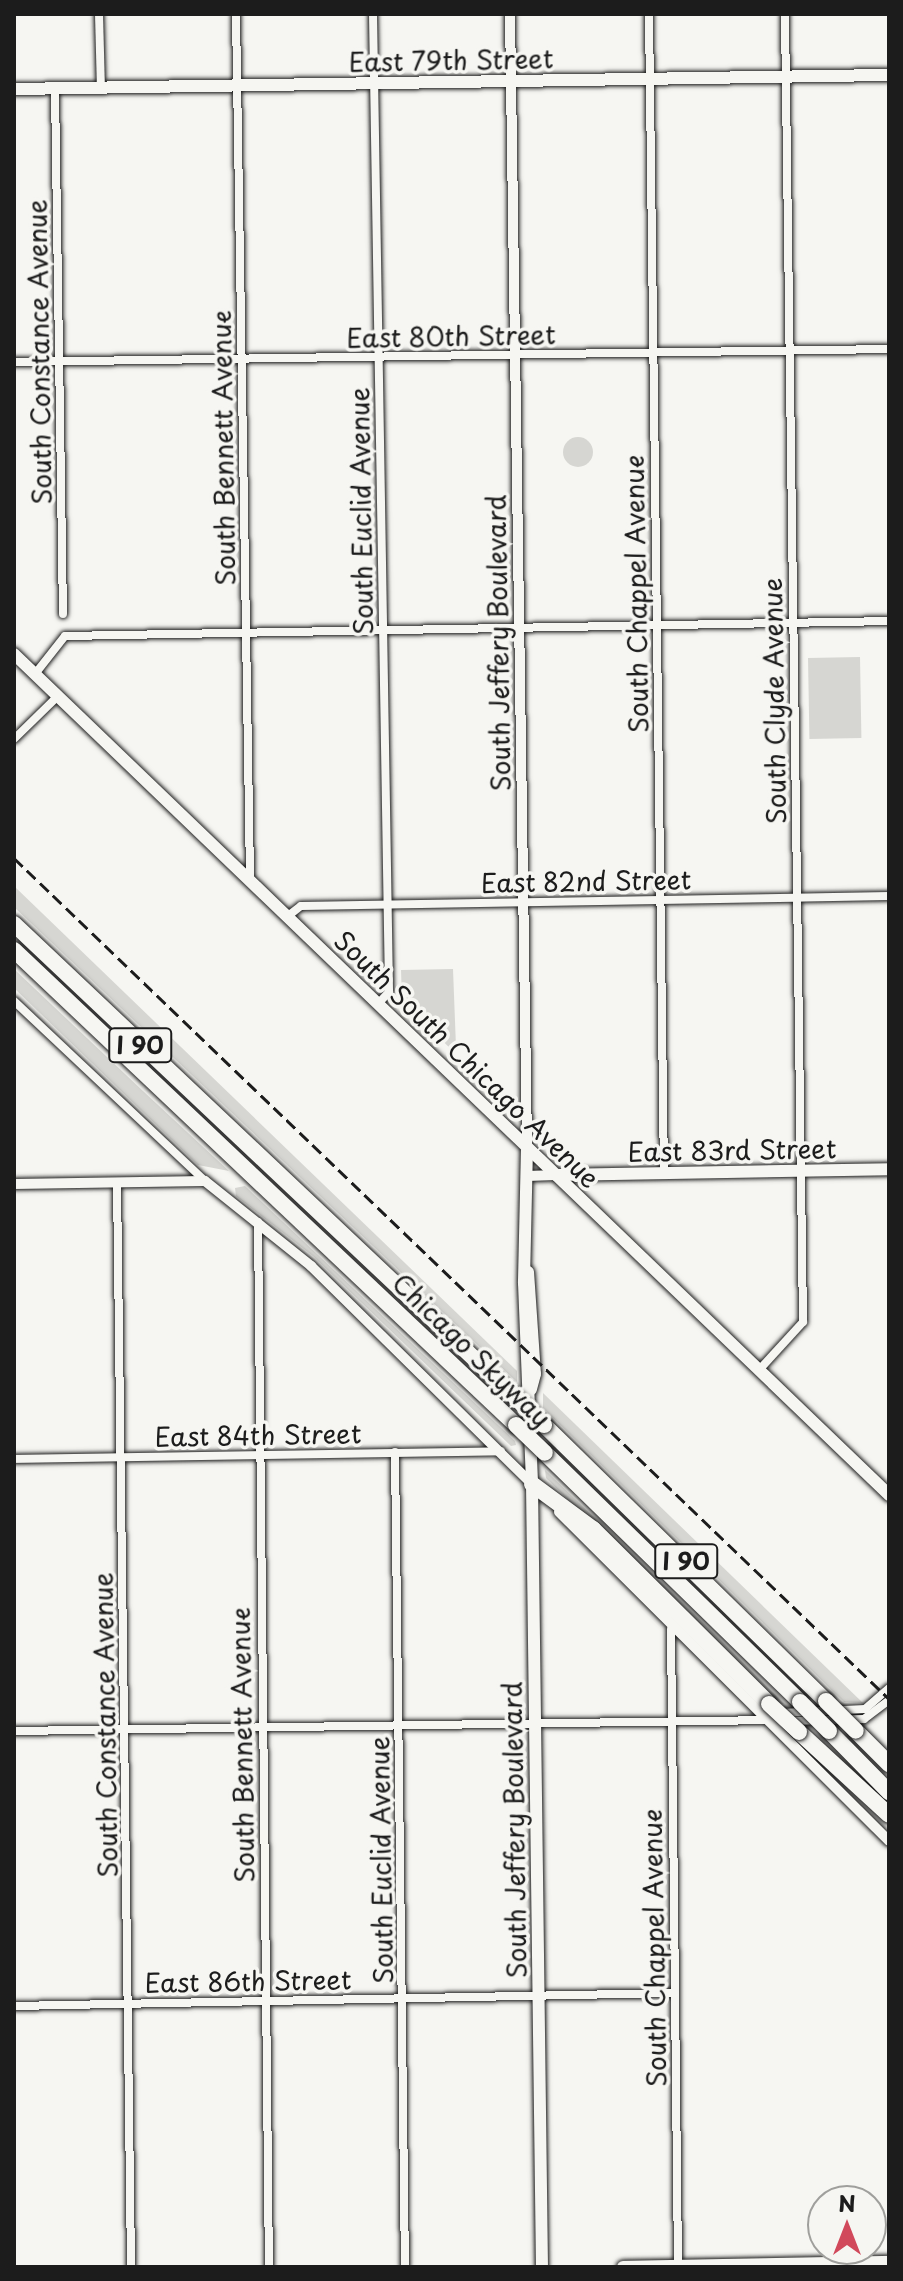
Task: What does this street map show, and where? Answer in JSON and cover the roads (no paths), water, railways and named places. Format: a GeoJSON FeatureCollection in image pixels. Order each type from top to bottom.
{"type":"FeatureCollection","features":[{"type":"Feature","properties":{"kind":"highway","name":"Chicago Skyway"},"geometry":{"type":"LineString","coordinates":[[14,924],[268,1165],[523,1395],[544,1425],[889,1764]]}},
{"type":"Feature","properties":{"kind":"highway","name":"Chicago Skyway"},"geometry":{"type":"LineString","coordinates":[[14,950],[516,1425],[889,1792]]}},
{"type":"Feature","properties":{"kind":"highway"},"geometry":{"type":"LineString","coordinates":[[532,1484],[593,1529],[766,1711],[799,1732],[889,1815]]}},
{"type":"Feature","properties":{"kind":"main road","name":"East 79th Street"},"geometry":{"type":"LineString","coordinates":[[14,89],[889,75]]}},
{"type":"Feature","properties":{"kind":"main road","name":"South South Chicago Avenue"},"geometry":{"type":"LineString","coordinates":[[14,654],[889,1495]]}},
{"type":"Feature","properties":{"kind":"main road","name":"South Jeffery Boulevard"},"geometry":{"type":"LineString","coordinates":[[527,1148],[528,1272],[535,1374],[523,1395],[532,1484],[542,2267]]}},
{"type":"Feature","properties":{"kind":"main road","name":"East 83rd Street"},"geometry":{"type":"LineString","coordinates":[[556,1175],[889,1169]]}},
{"type":"Feature","properties":{"kind":"main road"},"geometry":{"type":"LineString","coordinates":[[623,2267],[816,2265]]}},
{"type":"Feature","properties":{"kind":"street"},"geometry":{"type":"LineString","coordinates":[[99,14],[101,88]]}},
{"type":"Feature","properties":{"kind":"street","name":"South Bennett Avenue"},"geometry":{"type":"LineString","coordinates":[[236,14],[250,881]]}},
{"type":"Feature","properties":{"kind":"street","name":"South Euclid Avenue"},"geometry":{"type":"LineString","coordinates":[[373,14],[389,992],[378,1004]]}},
{"type":"Feature","properties":{"kind":"street","name":"South Jeffery Boulevard"},"geometry":{"type":"LineString","coordinates":[[510,14],[527,1148]]}},
{"type":"Feature","properties":{"kind":"street","name":"South Chappel Avenue"},"geometry":{"type":"LineString","coordinates":[[649,14],[664,1173]]}},
{"type":"Feature","properties":{"kind":"street","name":"South Clyde Avenue"},"geometry":{"type":"LineString","coordinates":[[759,1370],[803,1322],[785,14]]}},
{"type":"Feature","properties":{"kind":"street","name":"South Constance Avenue"},"geometry":{"type":"LineString","coordinates":[[55,89],[63,614]]}},
{"type":"Feature","properties":{"kind":"street","name":"East 80th Street"},"geometry":{"type":"LineString","coordinates":[[14,362],[889,349]]}},
{"type":"Feature","properties":{"kind":"street"},"geometry":{"type":"LineString","coordinates":[[35,674],[65,636],[889,621]]}},
{"type":"Feature","properties":{"kind":"street"},"geometry":{"type":"LineString","coordinates":[[14,739],[58,696]]}},
{"type":"Feature","properties":{"kind":"street","name":"East 82nd Street"},"geometry":{"type":"LineString","coordinates":[[288,916],[301,906],[889,896]]}},
{"type":"Feature","properties":{"kind":"street"},"geometry":{"type":"LineString","coordinates":[[14,1001],[205,1181],[311,1266],[502,1451],[671,1629],[766,1711],[889,1841]]}},
{"type":"Feature","properties":{"kind":"street","name":"East 83rd Street"},"geometry":{"type":"LineString","coordinates":[[527,1176],[556,1175]]}},
{"type":"Feature","properties":{"kind":"street"},"geometry":{"type":"LineString","coordinates":[[14,1184],[205,1181]]}},
{"type":"Feature","properties":{"kind":"street","name":"South Constance Avenue"},"geometry":{"type":"LineString","coordinates":[[117,1182],[131,2267]]}},
{"type":"Feature","properties":{"kind":"street","name":"South Bennett Avenue"},"geometry":{"type":"LineString","coordinates":[[258,1222],[258,1455],[269,2267]]}},
{"type":"Feature","properties":{"kind":"street","name":"East 84th Street"},"geometry":{"type":"LineString","coordinates":[[14,1459],[502,1451]]}},
{"type":"Feature","properties":{"kind":"street","name":"South Euclid Avenue"},"geometry":{"type":"LineString","coordinates":[[395,1452],[405,2267]]}},
{"type":"Feature","properties":{"kind":"street","name":"South Chappel Avenue"},"geometry":{"type":"LineString","coordinates":[[671,1629],[678,2266]]}},
{"type":"Feature","properties":{"kind":"street"},"geometry":{"type":"LineString","coordinates":[[14,1731],[672,1720],[766,1711],[865,1709],[889,1688]]}},
{"type":"Feature","properties":{"kind":"street"},"geometry":{"type":"LineString","coordinates":[[766,1711],[864,1719],[889,1700]]}},
{"type":"Feature","properties":{"kind":"street","name":"East 86th Street"},"geometry":{"type":"LineString","coordinates":[[14,2006],[675,1993]]}},
{"type":"Feature","properties":{"kind":"railway"},"geometry":{"type":"LineString","coordinates":[[14,858],[889,1699]]}}]}
